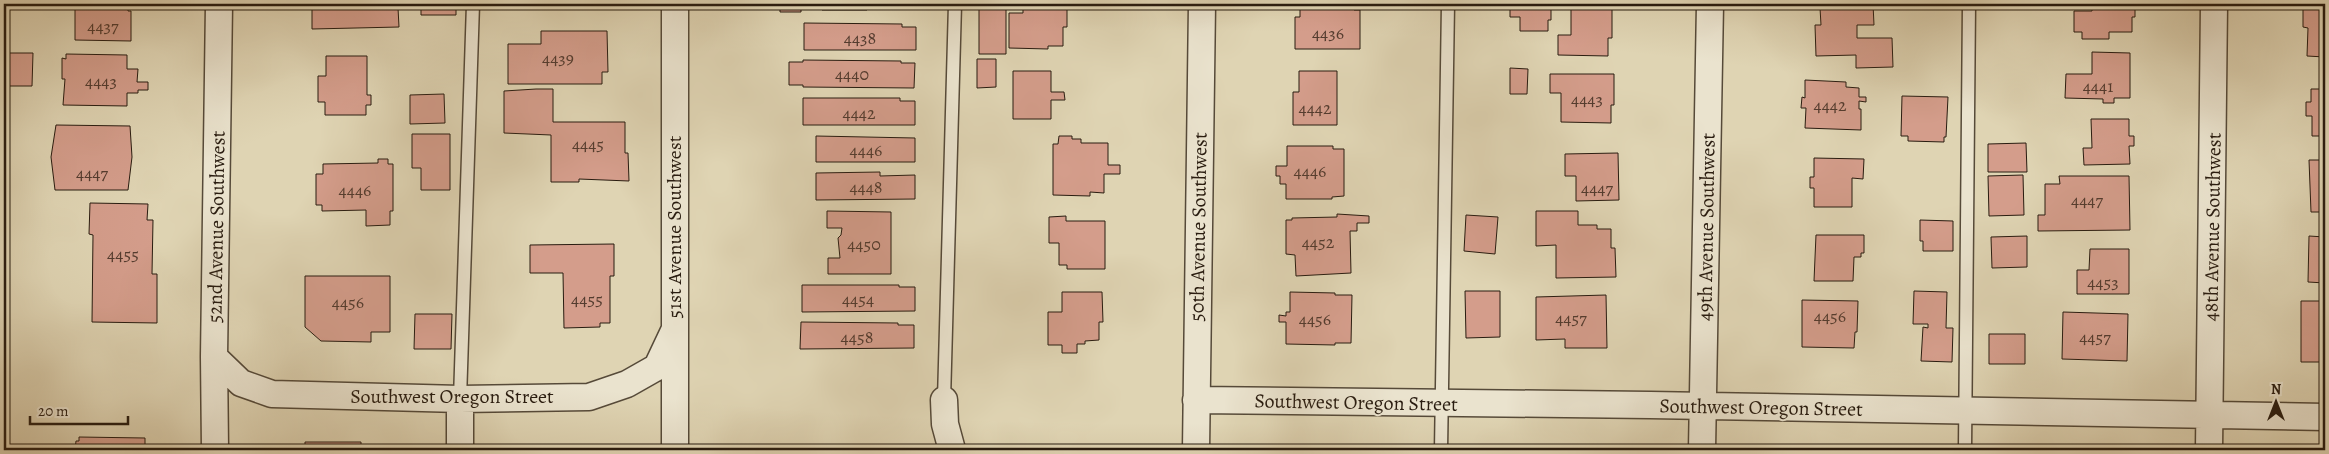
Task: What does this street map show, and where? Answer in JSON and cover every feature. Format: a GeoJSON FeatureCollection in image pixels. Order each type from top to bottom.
{"type":"FeatureCollection","features":[{"type":"Feature","properties":{"kind":"street","name":"52nd Avenue Southwest"},"geometry":{"type":"LineString","coordinates":[[215,450],[214,357],[219,4]]}},
{"type":"Feature","properties":{"kind":"street","name":"51st Avenue Southwest"},"geometry":{"type":"LineString","coordinates":[[675,4],[675,450]]}},
{"type":"Feature","properties":{"kind":"street","name":"50th Avenue Southwest"},"geometry":{"type":"LineString","coordinates":[[1196,450],[1202,4]]}},
{"type":"Feature","properties":{"kind":"street","name":"49th Avenue Southwest"},"geometry":{"type":"LineString","coordinates":[[1702,450],[1710,4]]}},
{"type":"Feature","properties":{"kind":"street","name":"48th Avenue Southwest"},"geometry":{"type":"LineString","coordinates":[[2209,450],[2214,4]]}},
{"type":"Feature","properties":{"kind":"street","name":"Southwest Oregon Street"},"geometry":{"type":"LineString","coordinates":[[214,357],[241,383],[272,394],[460,399],[589,396],[627,384],[657,367],[674,331]]}},
{"type":"Feature","properties":{"kind":"street"},"geometry":{"type":"LineString","coordinates":[[460,399],[460,450]]}},
{"type":"Feature","properties":{"kind":"street"},"geometry":{"type":"LineString","coordinates":[[944,400],[945,424],[952,450]]}},
{"type":"Feature","properties":{"kind":"street","name":"Southwest Oregon Street"},"geometry":{"type":"LineString","coordinates":[[1196,400],[1442,402],[2325,417]]}},
{"type":"Feature","properties":{"kind":"lane"},"geometry":{"type":"LineString","coordinates":[[460,399],[473,4]]}},
{"type":"Feature","properties":{"kind":"lane"},"geometry":{"type":"LineString","coordinates":[[944,400],[955,4]]}},
{"type":"Feature","properties":{"kind":"lane"},"geometry":{"type":"LineString","coordinates":[[1441,450],[1448,4]]}},
{"type":"Feature","properties":{"kind":"lane"},"geometry":{"type":"LineString","coordinates":[[1965,450],[1969,4]]}},
{"type":"Feature","properties":{"kind":"building"},"geometry":{"type":"Polygon","coordinates":[[[75,4],[128,4],[128,11],[131,11],[131,41],[75,40],[75,4]]]}},
{"type":"Feature","properties":{"kind":"building"},"geometry":{"type":"Polygon","coordinates":[[[312,4],[394,4],[394,8],[398,8],[399,27],[312,29],[312,4]]]}},
{"type":"Feature","properties":{"kind":"building"},"geometry":{"type":"Polygon","coordinates":[[[421,4],[456,4],[456,15],[421,15],[421,4]]]}},
{"type":"Feature","properties":{"kind":"building"},"geometry":{"type":"Polygon","coordinates":[[[558,4],[608,4],[608,8],[558,8],[558,4]]]}},
{"type":"Feature","properties":{"kind":"building"},"geometry":{"type":"Polygon","coordinates":[[[780,4],[801,4],[801,12],[780,12],[780,4]]]}},
{"type":"Feature","properties":{"kind":"building"},"geometry":{"type":"Polygon","coordinates":[[[822,4],[867,4],[867,10],[822,10],[822,4]]]}},
{"type":"Feature","properties":{"kind":"building"},"geometry":{"type":"Polygon","coordinates":[[[979,4],[1006,4],[1006,54],[979,54],[979,4]]]}},
{"type":"Feature","properties":{"kind":"building"},"geometry":{"type":"Polygon","coordinates":[[[1023,4],[1067,4],[1067,27],[1063,27],[1063,46],[1048,46],[1048,49],[1009,48],[1009,13],[1023,13],[1023,4]]]}},
{"type":"Feature","properties":{"kind":"building"},"geometry":{"type":"Polygon","coordinates":[[[1300,4],[1354,4],[1354,10],[1360,10],[1360,49],[1295,49],[1295,17],[1300,17],[1300,4]]]}},
{"type":"Feature","properties":{"kind":"building"},"geometry":{"type":"Polygon","coordinates":[[[1510,4],[1551,4],[1551,20],[1548,20],[1548,31],[1520,31],[1520,17],[1510,17],[1510,4]]]}},
{"type":"Feature","properties":{"kind":"building"},"geometry":{"type":"Polygon","coordinates":[[[1834,4],[1873,4],[1874,25],[1857,25],[1857,38],[1892,38],[1893,67],[1856,68],[1856,55],[1816,56],[1815,25],[1821,25],[1820,8],[1834,7],[1834,4]]]}},
{"type":"Feature","properties":{"kind":"building"},"geometry":{"type":"Polygon","coordinates":[[[2092,4],[2135,4],[2135,17],[2132,17],[2132,32],[2109,32],[2109,39],[2082,39],[2082,32],[2074,32],[2074,11],[2092,11],[2092,4]]]}},
{"type":"Feature","properties":{"kind":"building"},"geometry":{"type":"Polygon","coordinates":[[[2303,4],[2325,4],[2325,57],[2307,56],[2308,28],[2303,27],[2303,4]]]}},
{"type":"Feature","properties":{"kind":"building"},"geometry":{"type":"Polygon","coordinates":[[[1571,7],[1612,7],[1612,38],[1608,38],[1608,56],[1558,55],[1558,35],[1571,35],[1571,7]]]}},
{"type":"Feature","properties":{"kind":"building"},"geometry":{"type":"Polygon","coordinates":[[[804,23],[902,24],[902,27],[916,27],[916,50],[804,50],[804,23]]]}},
{"type":"Feature","properties":{"kind":"building"},"geometry":{"type":"Polygon","coordinates":[[[541,31],[607,31],[608,72],[602,72],[602,84],[508,84],[508,44],[541,44],[541,31]]]}},
{"type":"Feature","properties":{"kind":"building"},"geometry":{"type":"Polygon","coordinates":[[[2092,52],[2130,53],[2130,98],[2114,98],[2114,103],[2103,103],[2103,99],[2065,98],[2066,74],[2092,74],[2092,52]]]}},
{"type":"Feature","properties":{"kind":"building"},"geometry":{"type":"Polygon","coordinates":[[[4,53],[33,53],[32,86],[4,86],[4,53]]]}},
{"type":"Feature","properties":{"kind":"building"},"geometry":{"type":"Polygon","coordinates":[[[66,54],[127,55],[127,69],[138,69],[137,82],[148,82],[148,90],[138,90],[138,93],[127,93],[127,106],[63,105],[65,79],[62,79],[62,58],[66,59],[66,54]]]}},
{"type":"Feature","properties":{"kind":"building"},"geometry":{"type":"Polygon","coordinates":[[[326,56],[367,56],[367,95],[371,95],[371,105],[366,105],[366,115],[325,115],[325,102],[318,102],[318,76],[326,76],[326,56]]]}},
{"type":"Feature","properties":{"kind":"building"},"geometry":{"type":"Polygon","coordinates":[[[977,59],[996,59],[996,87],[977,88],[977,59]]]}},
{"type":"Feature","properties":{"kind":"building"},"geometry":{"type":"Polygon","coordinates":[[[803,60],[901,61],[901,63],[915,63],[914,88],[803,87],[803,85],[789,85],[789,62],[803,62],[803,60]]]}},
{"type":"Feature","properties":{"kind":"building"},"geometry":{"type":"Polygon","coordinates":[[[1510,68],[1528,69],[1527,94],[1510,94],[1510,68]]]}},
{"type":"Feature","properties":{"kind":"building"},"geometry":{"type":"Polygon","coordinates":[[[1013,71],[1051,71],[1051,92],[1064,92],[1065,100],[1051,100],[1051,119],[1013,119],[1013,71]]]}},
{"type":"Feature","properties":{"kind":"building"},"geometry":{"type":"Polygon","coordinates":[[[1299,71],[1337,71],[1337,125],[1293,125],[1293,92],[1299,92],[1299,71]]]}},
{"type":"Feature","properties":{"kind":"building"},"geometry":{"type":"Polygon","coordinates":[[[1550,74],[1614,74],[1614,105],[1611,105],[1611,123],[1561,122],[1561,93],[1550,93],[1550,74]]]}},
{"type":"Feature","properties":{"kind":"building"},"geometry":{"type":"Polygon","coordinates":[[[1805,80],[1846,82],[1846,87],[1859,88],[1859,97],[1866,97],[1866,102],[1859,101],[1861,130],[1805,128],[1806,108],[1801,108],[1802,97],[1805,98],[1805,80]]]}},
{"type":"Feature","properties":{"kind":"building"},"geometry":{"type":"Polygon","coordinates":[[[553,89],[553,122],[625,122],[625,153],[628,153],[629,181],[579,179],[579,182],[551,182],[551,135],[504,133],[504,91],[553,89]]]}},
{"type":"Feature","properties":{"kind":"building"},"geometry":{"type":"Polygon","coordinates":[[[2311,89],[2325,89],[2325,136],[2312,136],[2312,116],[2306,116],[2306,102],[2311,102],[2311,89]]]}},
{"type":"Feature","properties":{"kind":"building"},"geometry":{"type":"Polygon","coordinates":[[[444,94],[445,123],[410,124],[410,95],[444,94]]]}},
{"type":"Feature","properties":{"kind":"building"},"geometry":{"type":"Polygon","coordinates":[[[1902,96],[1948,97],[1946,137],[1944,137],[1944,142],[1908,141],[1908,136],[1901,136],[1902,96]]]}},
{"type":"Feature","properties":{"kind":"building"},"geometry":{"type":"Polygon","coordinates":[[[803,98],[900,98],[900,101],[915,101],[915,125],[803,125],[803,98]]]}},
{"type":"Feature","properties":{"kind":"building"},"geometry":{"type":"Polygon","coordinates":[[[2091,119],[2129,119],[2129,136],[2134,136],[2134,146],[2129,146],[2130,164],[2084,165],[2083,148],[2092,148],[2091,119]]]}},
{"type":"Feature","properties":{"kind":"building"},"geometry":{"type":"Polygon","coordinates":[[[56,125],[130,126],[132,157],[128,190],[55,190],[51,157],[56,125]]]}},
{"type":"Feature","properties":{"kind":"building"},"geometry":{"type":"Polygon","coordinates":[[[412,134],[450,134],[450,190],[421,190],[421,168],[412,168],[412,134]]]}},
{"type":"Feature","properties":{"kind":"building"},"geometry":{"type":"Polygon","coordinates":[[[816,136],[915,138],[915,162],[816,162],[816,136]]]}},
{"type":"Feature","properties":{"kind":"building"},"geometry":{"type":"Polygon","coordinates":[[[1059,136],[1072,136],[1072,139],[1081,139],[1081,143],[1108,143],[1108,165],[1120,165],[1120,174],[1104,174],[1104,193],[1090,192],[1090,196],[1053,195],[1053,144],[1058,144],[1059,136]]]}},
{"type":"Feature","properties":{"kind":"building"},"geometry":{"type":"Polygon","coordinates":[[[2026,143],[2027,172],[1988,172],[1988,144],[2026,143]]]}},
{"type":"Feature","properties":{"kind":"building"},"geometry":{"type":"Polygon","coordinates":[[[1287,146],[1333,146],[1333,149],[1344,149],[1344,196],[1332,197],[1332,199],[1286,199],[1286,184],[1280,184],[1280,176],[1276,176],[1276,166],[1287,166],[1287,146]]]}},
{"type":"Feature","properties":{"kind":"building"},"geometry":{"type":"Polygon","coordinates":[[[1618,153],[1619,200],[1576,201],[1576,176],[1565,176],[1565,154],[1618,153]]]}},
{"type":"Feature","properties":{"kind":"building"},"geometry":{"type":"Polygon","coordinates":[[[1814,158],[1864,159],[1863,179],[1852,178],[1852,207],[1814,207],[1814,188],[1810,188],[1810,177],[1814,177],[1814,158]]]}},
{"type":"Feature","properties":{"kind":"building"},"geometry":{"type":"Polygon","coordinates":[[[378,159],[388,159],[388,164],[393,164],[393,211],[390,211],[390,225],[366,226],[366,210],[322,211],[322,205],[316,205],[316,174],[323,174],[323,164],[378,163],[378,159]]]}},
{"type":"Feature","properties":{"kind":"building"},"geometry":{"type":"Polygon","coordinates":[[[2309,160],[2325,160],[2325,212],[2311,212],[2309,160]]]}},
{"type":"Feature","properties":{"kind":"building"},"geometry":{"type":"Polygon","coordinates":[[[880,172],[880,176],[915,175],[915,199],[816,200],[816,173],[880,172]]]}},
{"type":"Feature","properties":{"kind":"building"},"geometry":{"type":"Polygon","coordinates":[[[2023,175],[2024,215],[1989,216],[1988,176],[2023,175]]]}},
{"type":"Feature","properties":{"kind":"building"},"geometry":{"type":"Polygon","coordinates":[[[2059,176],[2129,176],[2130,230],[2038,231],[2038,215],[2045,215],[2045,184],[2060,184],[2059,176]]]}},
{"type":"Feature","properties":{"kind":"building"},"geometry":{"type":"Polygon","coordinates":[[[90,203],[148,204],[147,220],[153,220],[152,274],[157,274],[157,323],[92,322],[93,235],[89,234],[90,203]]]}},
{"type":"Feature","properties":{"kind":"building"},"geometry":{"type":"Polygon","coordinates":[[[827,211],[891,212],[891,274],[828,274],[828,258],[840,258],[838,238],[841,235],[842,228],[827,228],[827,211]]]}},
{"type":"Feature","properties":{"kind":"building"},"geometry":{"type":"Polygon","coordinates":[[[1536,211],[1578,211],[1578,225],[1597,225],[1597,229],[1611,229],[1611,248],[1615,248],[1616,277],[1556,278],[1556,245],[1536,246],[1536,211]]]}},
{"type":"Feature","properties":{"kind":"building"},"geometry":{"type":"Polygon","coordinates":[[[1337,214],[1369,216],[1369,223],[1357,223],[1357,231],[1350,231],[1351,273],[1296,276],[1295,255],[1286,254],[1286,220],[1292,220],[1292,218],[1337,217],[1337,214]]]}},
{"type":"Feature","properties":{"kind":"building"},"geometry":{"type":"Polygon","coordinates":[[[1466,215],[1498,217],[1495,254],[1464,251],[1466,215]]]}},
{"type":"Feature","properties":{"kind":"building"},"geometry":{"type":"Polygon","coordinates":[[[1066,216],[1066,221],[1105,221],[1105,269],[1067,269],[1067,265],[1059,265],[1059,243],[1049,243],[1049,217],[1066,216]]]}},
{"type":"Feature","properties":{"kind":"building"},"geometry":{"type":"Polygon","coordinates":[[[1920,220],[1953,221],[1953,251],[1923,251],[1923,241],[1920,241],[1920,220]]]}},
{"type":"Feature","properties":{"kind":"building"},"geometry":{"type":"Polygon","coordinates":[[[1816,235],[1864,235],[1864,253],[1861,253],[1861,257],[1854,257],[1853,281],[1814,281],[1816,235]]]}},
{"type":"Feature","properties":{"kind":"building"},"geometry":{"type":"Polygon","coordinates":[[[2027,236],[2027,267],[1992,268],[1991,237],[2027,236]]]}},
{"type":"Feature","properties":{"kind":"building"},"geometry":{"type":"Polygon","coordinates":[[[2309,236],[2325,237],[2325,283],[2308,282],[2309,236]]]}},
{"type":"Feature","properties":{"kind":"building"},"geometry":{"type":"Polygon","coordinates":[[[614,244],[614,276],[610,276],[610,323],[600,323],[600,327],[564,328],[563,273],[530,273],[530,245],[614,244]]]}},
{"type":"Feature","properties":{"kind":"building"},"geometry":{"type":"Polygon","coordinates":[[[2090,249],[2129,249],[2129,294],[2077,294],[2077,270],[2089,270],[2090,249]]]}},
{"type":"Feature","properties":{"kind":"building"},"geometry":{"type":"Polygon","coordinates":[[[305,276],[390,276],[390,332],[371,332],[371,342],[321,341],[305,327],[305,276]]]}},
{"type":"Feature","properties":{"kind":"building"},"geometry":{"type":"Polygon","coordinates":[[[802,285],[899,285],[899,287],[915,287],[915,311],[802,312],[802,285]]]}},
{"type":"Feature","properties":{"kind":"building"},"geometry":{"type":"Polygon","coordinates":[[[1465,291],[1500,291],[1500,337],[1466,338],[1465,291]]]}},
{"type":"Feature","properties":{"kind":"building"},"geometry":{"type":"Polygon","coordinates":[[[1914,291],[1947,292],[1946,328],[1953,328],[1952,362],[1921,361],[1923,327],[1928,328],[1928,324],[1913,324],[1914,291]]]}},
{"type":"Feature","properties":{"kind":"building"},"geometry":{"type":"Polygon","coordinates":[[[1062,292],[1102,292],[1103,322],[1099,322],[1099,340],[1085,341],[1085,344],[1077,344],[1077,353],[1062,353],[1062,345],[1048,345],[1048,312],[1062,312],[1062,292]]]}},
{"type":"Feature","properties":{"kind":"building"},"geometry":{"type":"Polygon","coordinates":[[[1290,292],[1352,295],[1351,343],[1335,343],[1335,345],[1286,344],[1286,322],[1279,322],[1279,315],[1286,316],[1286,312],[1290,312],[1290,292]]]}},
{"type":"Feature","properties":{"kind":"building"},"geometry":{"type":"Polygon","coordinates":[[[1606,295],[1607,348],[1565,348],[1565,339],[1536,340],[1536,297],[1606,295]]]}},
{"type":"Feature","properties":{"kind":"building"},"geometry":{"type":"Polygon","coordinates":[[[1802,300],[1858,301],[1857,332],[1855,332],[1854,348],[1802,347],[1802,300]]]}},
{"type":"Feature","properties":{"kind":"building"},"geometry":{"type":"Polygon","coordinates":[[[2301,301],[2325,301],[2325,365],[2320,364],[2320,362],[2301,362],[2301,301]]]}},
{"type":"Feature","properties":{"kind":"building"},"geometry":{"type":"Polygon","coordinates":[[[2063,312],[2128,314],[2127,361],[2062,359],[2063,312]]]}},
{"type":"Feature","properties":{"kind":"building"},"geometry":{"type":"Polygon","coordinates":[[[415,314],[452,314],[451,349],[414,349],[415,314]]]}},
{"type":"Feature","properties":{"kind":"building"},"geometry":{"type":"Polygon","coordinates":[[[801,322],[898,323],[898,325],[914,325],[914,348],[800,349],[801,322]]]}},
{"type":"Feature","properties":{"kind":"building"},"geometry":{"type":"Polygon","coordinates":[[[1989,334],[2025,334],[2025,364],[1989,364],[1989,334]]]}},
{"type":"Feature","properties":{"kind":"building"},"geometry":{"type":"Polygon","coordinates":[[[79,437],[145,438],[145,450],[75,450],[76,441],[79,441],[79,437]]]}},
{"type":"Feature","properties":{"kind":"building"},"geometry":{"type":"Polygon","coordinates":[[[305,442],[361,442],[361,447],[371,447],[371,450],[305,450],[305,442]]]}},
{"type":"Feature","properties":{"kind":"building"},"geometry":{"type":"Polygon","coordinates":[[[522,449],[522,450],[484,450],[522,449]]]}},
{"type":"Feature","properties":{"kind":"building"},"geometry":{"type":"Polygon","coordinates":[[[624,449],[624,450],[565,450],[624,449]]]}},
{"type":"Feature","properties":{"kind":"building"},"geometry":{"type":"Polygon","coordinates":[[[793,449],[835,449],[793,450],[793,449]]]}}]}
